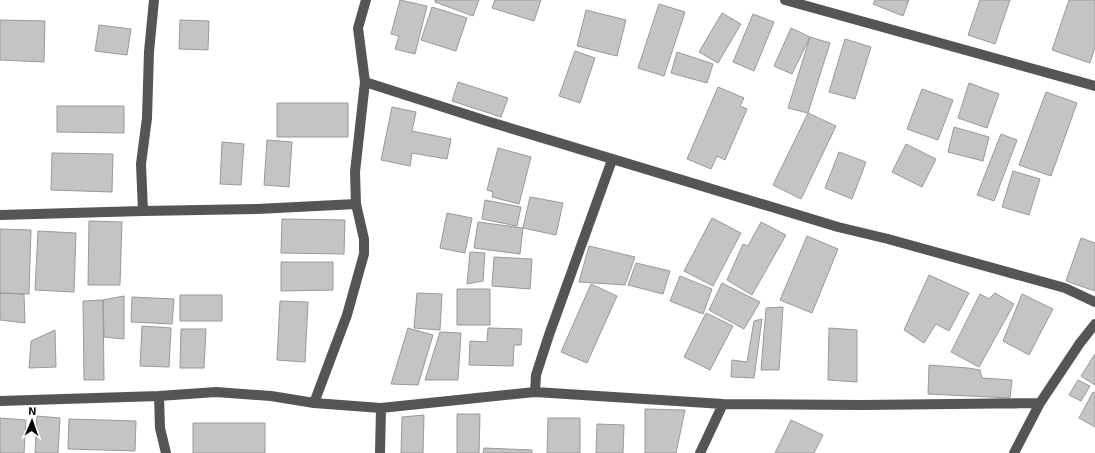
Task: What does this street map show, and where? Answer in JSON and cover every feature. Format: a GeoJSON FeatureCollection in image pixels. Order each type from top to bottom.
{"type":"FeatureCollection","features":[{"type":"Feature","properties":{"kind":"street"},"geometry":{"type":"LineString","coordinates":[[143,211],[141,164],[147,118],[149,52],[154,0]]}},
{"type":"Feature","properties":{"kind":"street"},"geometry":{"type":"LineString","coordinates":[[314,403],[347,315],[364,254],[364,239],[356,204],[355,172],[365,82],[358,28],[366,0]]}},
{"type":"Feature","properties":{"kind":"street"},"geometry":{"type":"LineString","coordinates":[[785,0],[826,5],[1095,86]]}},
{"type":"Feature","properties":{"kind":"street"},"geometry":{"type":"LineString","coordinates":[[365,82],[612,160],[838,227],[888,239],[1065,288],[1095,302]]}},
{"type":"Feature","properties":{"kind":"street"},"geometry":{"type":"LineString","coordinates":[[535,392],[536,375],[549,335],[612,160]]}},
{"type":"Feature","properties":{"kind":"street"},"geometry":{"type":"LineString","coordinates":[[0,215],[257,209],[356,204]]}},
{"type":"Feature","properties":{"kind":"street"},"geometry":{"type":"LineString","coordinates":[[1014,453],[1040,403],[1080,343],[1095,324]]}},
{"type":"Feature","properties":{"kind":"street"},"geometry":{"type":"LineString","coordinates":[[0,401],[159,396],[216,392],[271,396],[314,403],[381,408],[535,392],[723,404],[886,405],[1040,403]]}},
{"type":"Feature","properties":{"kind":"street"},"geometry":{"type":"LineString","coordinates":[[159,396],[160,428],[166,453]]}},
{"type":"Feature","properties":{"kind":"street"},"geometry":{"type":"LineString","coordinates":[[700,453],[723,404]]}},
{"type":"Feature","properties":{"kind":"street"},"geometry":{"type":"LineString","coordinates":[[380,453],[381,408]]}},
{"type":"Feature","properties":{"kind":"building"},"geometry":{"type":"Polygon","coordinates":[[[400,0],[427,6],[415,54],[395,49],[399,36],[391,34],[400,0]]]}},
{"type":"Feature","properties":{"kind":"building"},"geometry":{"type":"Polygon","coordinates":[[[435,0],[479,0],[473,16],[435,2],[435,0]]]}},
{"type":"Feature","properties":{"kind":"building"},"geometry":{"type":"Polygon","coordinates":[[[495,0],[541,0],[534,21],[492,8],[495,0]]]}},
{"type":"Feature","properties":{"kind":"building"},"geometry":{"type":"Polygon","coordinates":[[[875,0],[909,0],[903,16],[873,4],[875,0]]]}},
{"type":"Feature","properties":{"kind":"building"},"geometry":{"type":"Polygon","coordinates":[[[980,0],[1010,0],[995,44],[968,35],[980,0]]]}},
{"type":"Feature","properties":{"kind":"building"},"geometry":{"type":"Polygon","coordinates":[[[1069,0],[1095,0],[1095,47],[1090,63],[1052,50],[1069,0]]]}},
{"type":"Feature","properties":{"kind":"building"},"geometry":{"type":"Polygon","coordinates":[[[659,4],[685,12],[664,76],[638,68],[659,4]]]}},
{"type":"Feature","properties":{"kind":"building"},"geometry":{"type":"Polygon","coordinates":[[[432,7],[467,18],[456,51],[421,40],[432,7]]]}},
{"type":"Feature","properties":{"kind":"building"},"geometry":{"type":"Polygon","coordinates":[[[586,10],[626,20],[617,56],[577,46],[586,10]]]}},
{"type":"Feature","properties":{"kind":"building"},"geometry":{"type":"Polygon","coordinates":[[[722,13],[741,24],[718,63],[699,52],[722,13]]]}},
{"type":"Feature","properties":{"kind":"building"},"geometry":{"type":"Polygon","coordinates":[[[753,14],[774,22],[754,71],[733,62],[753,14]]]}},
{"type":"Feature","properties":{"kind":"building"},"geometry":{"type":"Polygon","coordinates":[[[0,20],[45,21],[44,62],[0,60],[0,20]]]}},
{"type":"Feature","properties":{"kind":"building"},"geometry":{"type":"Polygon","coordinates":[[[180,20],[209,21],[208,50],[179,49],[180,20]]]}},
{"type":"Feature","properties":{"kind":"building"},"geometry":{"type":"Polygon","coordinates":[[[99,25],[131,29],[127,55],[95,51],[99,25]]]}},
{"type":"Feature","properties":{"kind":"building"},"geometry":{"type":"Polygon","coordinates":[[[791,28],[810,37],[792,74],[774,66],[791,28]]]}},
{"type":"Feature","properties":{"kind":"building"},"geometry":{"type":"Polygon","coordinates":[[[810,37],[830,43],[808,113],[788,108],[810,37]]]}},
{"type":"Feature","properties":{"kind":"building"},"geometry":{"type":"Polygon","coordinates":[[[845,39],[871,47],[855,99],[829,92],[845,39]]]}},
{"type":"Feature","properties":{"kind":"building"},"geometry":{"type":"Polygon","coordinates":[[[575,51],[595,58],[580,103],[559,96],[575,51]]]}},
{"type":"Feature","properties":{"kind":"building"},"geometry":{"type":"Polygon","coordinates":[[[677,52],[713,64],[707,83],[671,73],[677,52]]]}},
{"type":"Feature","properties":{"kind":"building"},"geometry":{"type":"Polygon","coordinates":[[[458,82],[508,98],[501,117],[452,101],[458,82]]]}},
{"type":"Feature","properties":{"kind":"building"},"geometry":{"type":"Polygon","coordinates":[[[969,83],[999,94],[987,128],[958,118],[969,83]]]}},
{"type":"Feature","properties":{"kind":"building"},"geometry":{"type":"Polygon","coordinates":[[[718,87],[744,98],[740,106],[747,109],[725,160],[717,156],[711,169],[687,159],[718,87]]]}},
{"type":"Feature","properties":{"kind":"building"},"geometry":{"type":"Polygon","coordinates":[[[922,89],[953,100],[938,140],[907,129],[922,89]]]}},
{"type":"Feature","properties":{"kind":"building"},"geometry":{"type":"Polygon","coordinates":[[[1046,92],[1077,103],[1051,176],[1019,165],[1046,92]]]}},
{"type":"Feature","properties":{"kind":"building"},"geometry":{"type":"Polygon","coordinates":[[[277,103],[348,103],[348,137],[277,137],[277,103]]]}},
{"type":"Feature","properties":{"kind":"building"},"geometry":{"type":"Polygon","coordinates":[[[57,106],[124,106],[124,133],[57,132],[57,106]]]}},
{"type":"Feature","properties":{"kind":"building"},"geometry":{"type":"Polygon","coordinates":[[[392,107],[416,112],[412,131],[451,139],[447,159],[412,153],[410,166],[381,160],[392,107]]]}},
{"type":"Feature","properties":{"kind":"building"},"geometry":{"type":"Polygon","coordinates":[[[808,113],[836,126],[801,199],[773,185],[808,113]]]}},
{"type":"Feature","properties":{"kind":"building"},"geometry":{"type":"Polygon","coordinates":[[[954,127],[989,137],[983,161],[948,152],[954,127]]]}},
{"type":"Feature","properties":{"kind":"building"},"geometry":{"type":"Polygon","coordinates":[[[1001,134],[1017,140],[994,201],[977,195],[1001,134]]]}},
{"type":"Feature","properties":{"kind":"building"},"geometry":{"type":"Polygon","coordinates":[[[267,140],[292,142],[289,187],[264,185],[267,140]]]}},
{"type":"Feature","properties":{"kind":"building"},"geometry":{"type":"Polygon","coordinates":[[[222,142],[244,144],[241,185],[220,184],[222,142]]]}},
{"type":"Feature","properties":{"kind":"building"},"geometry":{"type":"Polygon","coordinates":[[[906,144],[936,159],[922,187],[892,172],[906,144]]]}},
{"type":"Feature","properties":{"kind":"building"},"geometry":{"type":"Polygon","coordinates":[[[498,148],[531,157],[519,204],[492,197],[493,192],[487,190],[498,148]]]}},
{"type":"Feature","properties":{"kind":"building"},"geometry":{"type":"Polygon","coordinates":[[[839,152],[866,162],[852,199],[825,188],[839,152]]]}},
{"type":"Feature","properties":{"kind":"building"},"geometry":{"type":"Polygon","coordinates":[[[52,153],[113,154],[112,192],[51,190],[52,153]]]}},
{"type":"Feature","properties":{"kind":"building"},"geometry":{"type":"Polygon","coordinates":[[[1013,171],[1040,179],[1029,215],[1002,207],[1013,171]]]}},
{"type":"Feature","properties":{"kind":"building"},"geometry":{"type":"Polygon","coordinates":[[[530,197],[563,203],[556,235],[523,228],[530,197]]]}},
{"type":"Feature","properties":{"kind":"building"},"geometry":{"type":"Polygon","coordinates":[[[485,200],[521,207],[517,226],[482,219],[485,200]]]}},
{"type":"Feature","properties":{"kind":"building"},"geometry":{"type":"Polygon","coordinates":[[[447,213],[472,218],[465,253],[440,248],[447,213]]]}},
{"type":"Feature","properties":{"kind":"building"},"geometry":{"type":"Polygon","coordinates":[[[712,218],[741,233],[713,286],[684,271],[712,218]]]}},
{"type":"Feature","properties":{"kind":"building"},"geometry":{"type":"Polygon","coordinates":[[[282,219],[345,220],[344,254],[281,253],[282,219]]]}},
{"type":"Feature","properties":{"kind":"building"},"geometry":{"type":"Polygon","coordinates":[[[89,221],[122,222],[120,285],[88,285],[89,221]]]}},
{"type":"Feature","properties":{"kind":"building"},"geometry":{"type":"Polygon","coordinates":[[[478,222],[523,228],[520,254],[474,248],[478,222]]]}},
{"type":"Feature","properties":{"kind":"building"},"geometry":{"type":"Polygon","coordinates":[[[761,222],[786,235],[752,295],[727,280],[743,244],[748,246],[761,222]]]}},
{"type":"Feature","properties":{"kind":"building"},"geometry":{"type":"Polygon","coordinates":[[[0,229],[31,230],[29,294],[0,293],[0,229]]]}},
{"type":"Feature","properties":{"kind":"building"},"geometry":{"type":"Polygon","coordinates":[[[38,231],[76,233],[74,292],[35,290],[38,231]]]}},
{"type":"Feature","properties":{"kind":"building"},"geometry":{"type":"Polygon","coordinates":[[[807,236],[838,249],[812,313],[780,300],[807,236]]]}},
{"type":"Feature","properties":{"kind":"building"},"geometry":{"type":"Polygon","coordinates":[[[1081,238],[1095,243],[1095,291],[1066,281],[1081,238]]]}},
{"type":"Feature","properties":{"kind":"building"},"geometry":{"type":"Polygon","coordinates":[[[589,246],[635,257],[625,285],[579,282],[589,246]]]}},
{"type":"Feature","properties":{"kind":"building"},"geometry":{"type":"Polygon","coordinates":[[[470,252],[485,253],[483,281],[467,284],[470,252]]]}},
{"type":"Feature","properties":{"kind":"building"},"geometry":{"type":"Polygon","coordinates":[[[494,257],[532,259],[530,289],[492,286],[494,257]]]}},
{"type":"Feature","properties":{"kind":"building"},"geometry":{"type":"Polygon","coordinates":[[[281,262],[333,262],[333,290],[281,291],[281,262]]]}},
{"type":"Feature","properties":{"kind":"building"},"geometry":{"type":"Polygon","coordinates":[[[636,263],[670,271],[663,294],[628,285],[636,263]]]}},
{"type":"Feature","properties":{"kind":"building"},"geometry":{"type":"Polygon","coordinates":[[[929,275],[969,293],[949,331],[936,324],[924,343],[904,330],[929,275]]]}},
{"type":"Feature","properties":{"kind":"building"},"geometry":{"type":"Polygon","coordinates":[[[680,276],[712,289],[703,314],[670,301],[680,276]]]}},
{"type":"Feature","properties":{"kind":"building"},"geometry":{"type":"Polygon","coordinates":[[[722,283],[760,302],[744,329],[709,310],[722,283]]]}},
{"type":"Feature","properties":{"kind":"building"},"geometry":{"type":"Polygon","coordinates":[[[591,284],[617,296],[587,363],[561,352],[591,284]]]}},
{"type":"Feature","properties":{"kind":"building"},"geometry":{"type":"Polygon","coordinates":[[[457,289],[490,289],[490,325],[457,325],[457,289]]]}},
{"type":"Feature","properties":{"kind":"building"},"geometry":{"type":"Polygon","coordinates":[[[0,293],[24,294],[25,323],[0,320],[0,293]]]}},
{"type":"Feature","properties":{"kind":"building"},"geometry":{"type":"Polygon","coordinates":[[[417,293],[442,294],[440,330],[414,328],[417,293]]]}},
{"type":"Feature","properties":{"kind":"building"},"geometry":{"type":"Polygon","coordinates":[[[995,293],[1014,304],[979,367],[951,352],[980,294],[989,299],[995,293]]]}},
{"type":"Feature","properties":{"kind":"building"},"geometry":{"type":"Polygon","coordinates":[[[1022,294],[1053,309],[1029,355],[1003,341],[1022,294]]]}},
{"type":"Feature","properties":{"kind":"building"},"geometry":{"type":"Polygon","coordinates":[[[180,295],[222,295],[222,321],[180,321],[180,295]]]}},
{"type":"Feature","properties":{"kind":"building"},"geometry":{"type":"Polygon","coordinates":[[[124,296],[124,339],[104,337],[103,300],[124,296]]]}},
{"type":"Feature","properties":{"kind":"building"},"geometry":{"type":"Polygon","coordinates":[[[132,297],[174,299],[172,324],[131,322],[132,297]]]}},
{"type":"Feature","properties":{"kind":"building"},"geometry":{"type":"Polygon","coordinates":[[[103,300],[104,380],[84,380],[83,301],[103,300]]]}},
{"type":"Feature","properties":{"kind":"building"},"geometry":{"type":"Polygon","coordinates":[[[280,301],[308,302],[305,362],[277,360],[280,301]]]}},
{"type":"Feature","properties":{"kind":"building"},"geometry":{"type":"Polygon","coordinates":[[[783,307],[779,370],[761,370],[766,308],[783,307]]]}},
{"type":"Feature","properties":{"kind":"building"},"geometry":{"type":"Polygon","coordinates":[[[706,313],[733,326],[710,370],[684,357],[706,313]]]}},
{"type":"Feature","properties":{"kind":"building"},"geometry":{"type":"Polygon","coordinates":[[[762,319],[754,378],[731,377],[732,360],[747,362],[754,321],[762,319]]]}},
{"type":"Feature","properties":{"kind":"building"},"geometry":{"type":"Polygon","coordinates":[[[142,326],[171,328],[169,367],[140,366],[142,326]]]}},
{"type":"Feature","properties":{"kind":"building"},"geometry":{"type":"Polygon","coordinates":[[[408,328],[433,335],[418,385],[391,384],[408,328]]]}},
{"type":"Feature","properties":{"kind":"building"},"geometry":{"type":"Polygon","coordinates":[[[488,328],[522,329],[521,345],[514,345],[513,366],[469,365],[470,341],[487,342],[488,328]]]}},
{"type":"Feature","properties":{"kind":"building"},"geometry":{"type":"Polygon","coordinates":[[[829,328],[857,330],[857,382],[828,380],[829,328]]]}},
{"type":"Feature","properties":{"kind":"building"},"geometry":{"type":"Polygon","coordinates":[[[181,329],[206,329],[204,368],[180,368],[181,329]]]}},
{"type":"Feature","properties":{"kind":"building"},"geometry":{"type":"Polygon","coordinates":[[[55,330],[56,367],[29,368],[31,341],[55,330]]]}},
{"type":"Feature","properties":{"kind":"building"},"geometry":{"type":"Polygon","coordinates":[[[440,332],[461,333],[458,380],[425,380],[440,332]]]}},
{"type":"Feature","properties":{"kind":"building"},"geometry":{"type":"Polygon","coordinates":[[[1095,354],[1095,385],[1081,376],[1095,354]]]}},
{"type":"Feature","properties":{"kind":"building"},"geometry":{"type":"Polygon","coordinates":[[[929,365],[980,370],[982,378],[1012,380],[1010,398],[928,394],[929,365]]]}},
{"type":"Feature","properties":{"kind":"building"},"geometry":{"type":"Polygon","coordinates":[[[1078,380],[1090,386],[1081,401],[1069,395],[1078,380]]]}},
{"type":"Feature","properties":{"kind":"building"},"geometry":{"type":"Polygon","coordinates":[[[1093,392],[1095,393],[1095,427],[1079,418],[1093,392]]]}},
{"type":"Feature","properties":{"kind":"building"},"geometry":{"type":"Polygon","coordinates":[[[645,409],[685,410],[676,453],[645,453],[645,409]]]}},
{"type":"Feature","properties":{"kind":"building"},"geometry":{"type":"Polygon","coordinates":[[[457,414],[480,414],[479,453],[457,453],[457,414]]]}},
{"type":"Feature","properties":{"kind":"building"},"geometry":{"type":"Polygon","coordinates":[[[424,415],[423,453],[401,453],[402,417],[424,415]]]}},
{"type":"Feature","properties":{"kind":"building"},"geometry":{"type":"Polygon","coordinates":[[[37,416],[60,418],[58,453],[35,453],[37,416]]]}},
{"type":"Feature","properties":{"kind":"building"},"geometry":{"type":"Polygon","coordinates":[[[0,418],[26,420],[24,453],[0,453],[0,418]]]}},
{"type":"Feature","properties":{"kind":"building"},"geometry":{"type":"Polygon","coordinates":[[[548,418],[580,418],[580,453],[547,453],[548,418]]]}},
{"type":"Feature","properties":{"kind":"building"},"geometry":{"type":"Polygon","coordinates":[[[69,419],[136,421],[135,451],[68,449],[69,419]]]}},
{"type":"Feature","properties":{"kind":"building"},"geometry":{"type":"Polygon","coordinates":[[[791,420],[823,435],[814,453],[775,453],[791,420]]]}},
{"type":"Feature","properties":{"kind":"building"},"geometry":{"type":"Polygon","coordinates":[[[193,423],[265,423],[265,453],[193,453],[193,423]]]}},
{"type":"Feature","properties":{"kind":"building"},"geometry":{"type":"Polygon","coordinates":[[[597,424],[624,425],[623,453],[596,453],[597,424]]]}},
{"type":"Feature","properties":{"kind":"building"},"geometry":{"type":"Polygon","coordinates":[[[484,448],[532,450],[532,453],[483,453],[484,448]]]}}]}
